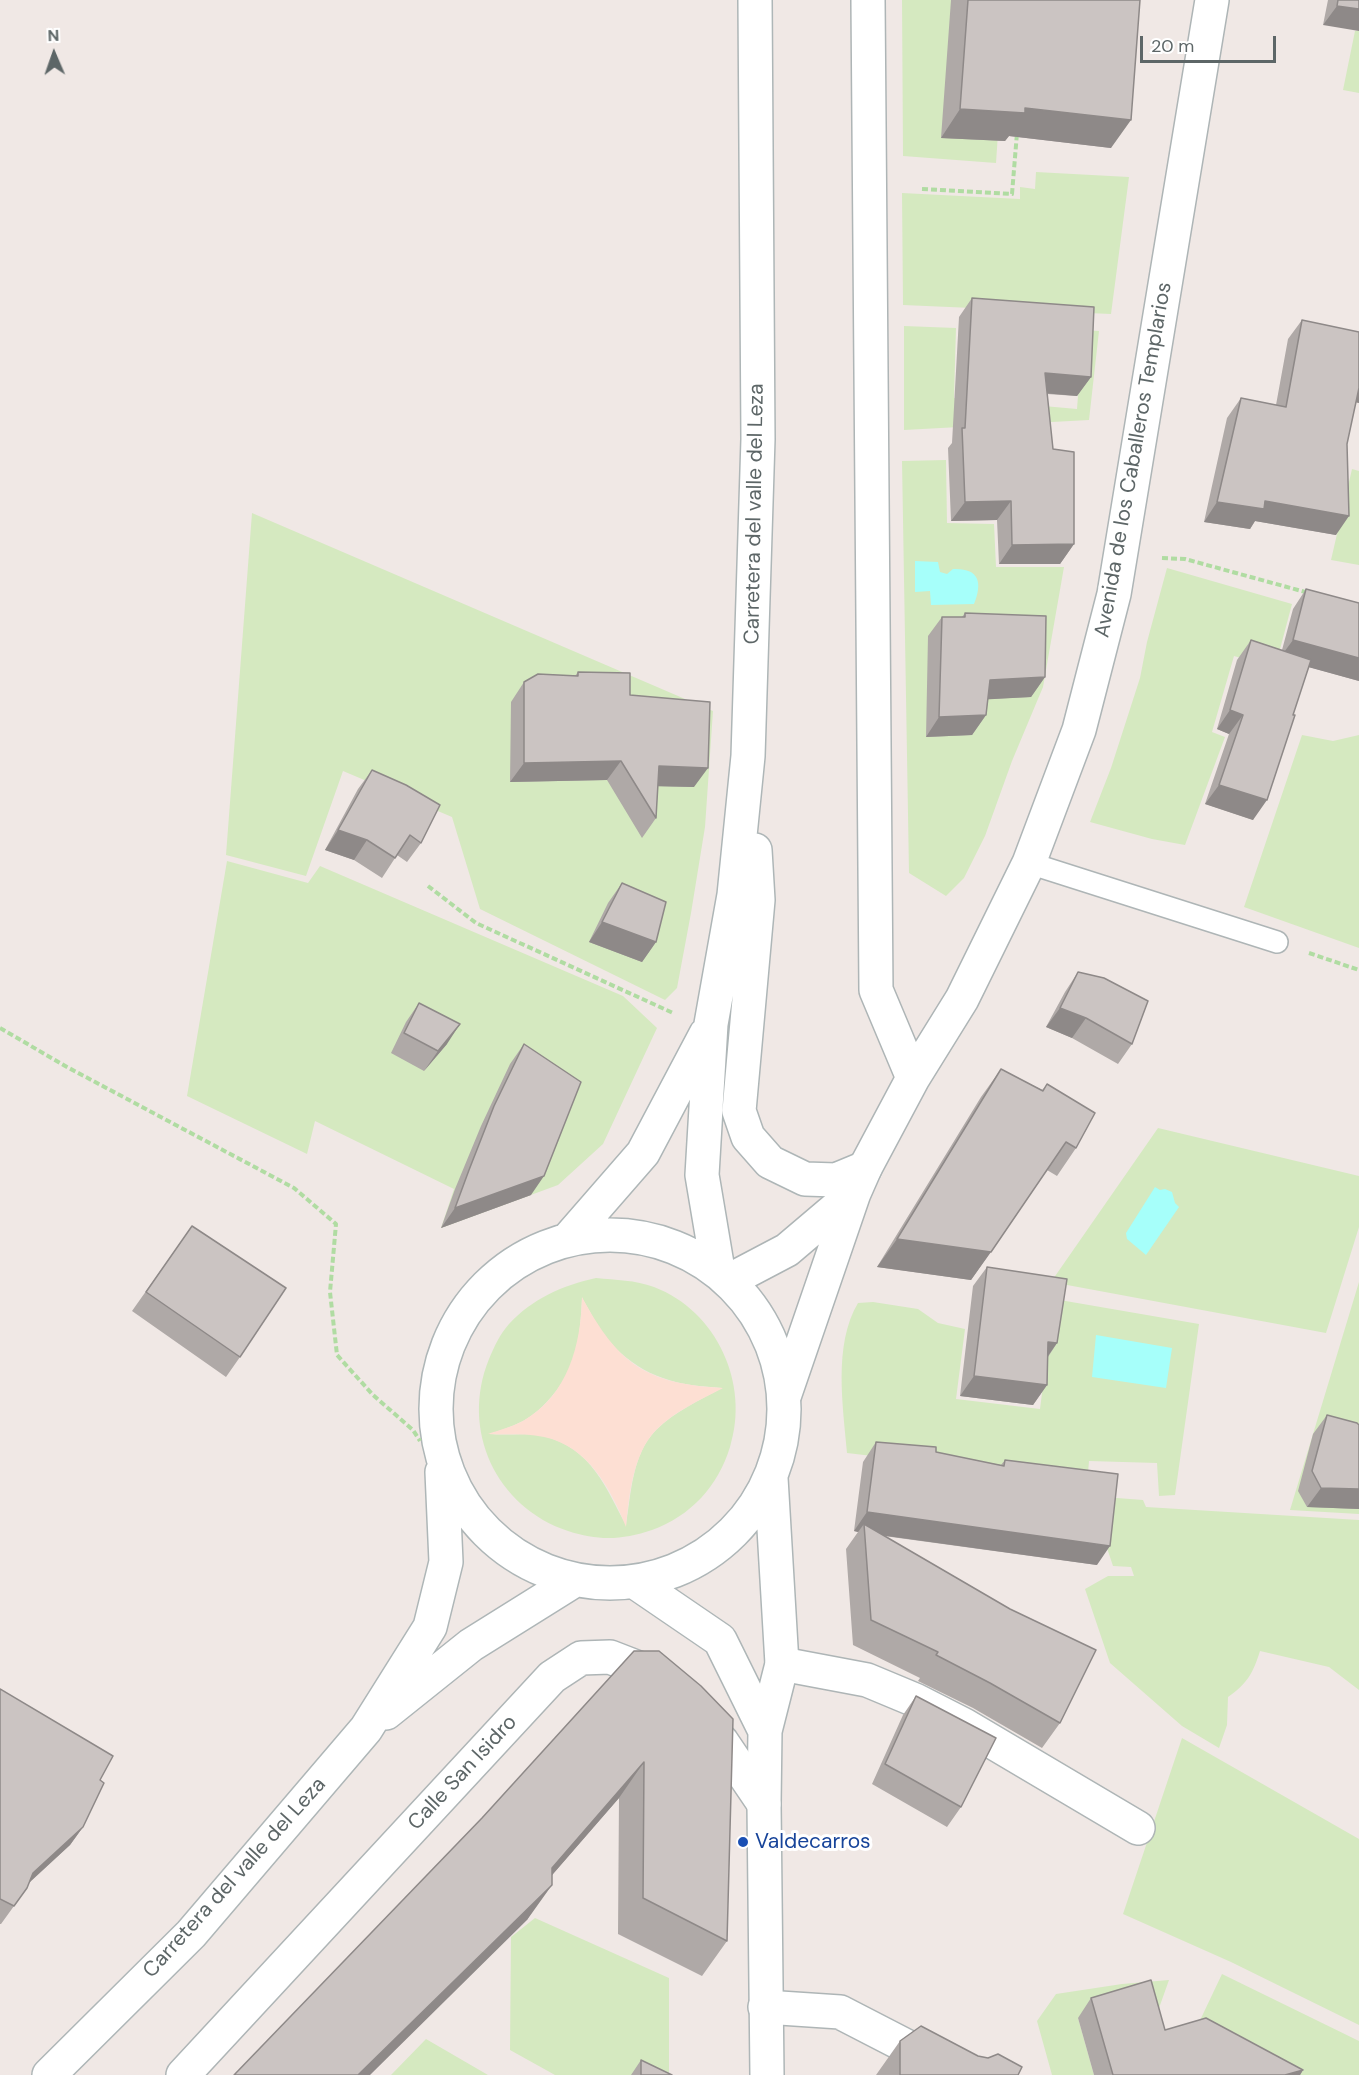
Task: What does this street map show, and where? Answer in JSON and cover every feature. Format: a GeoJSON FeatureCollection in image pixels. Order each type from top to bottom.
{"type":"FeatureCollection","features":[{"type":"Feature","properties":{"kind":"main road","name":"Carretera del valle del Leza"},"geometry":{"type":"LineString","coordinates":[[713,1013],[734,895],[748,756],[758,439],[755,0]]}},
{"type":"Feature","properties":{"kind":"main road"},"geometry":{"type":"LineString","coordinates":[[868,0],[876,990],[913,1078]]}},
{"type":"Feature","properties":{"kind":"main road","name":"Avenida de los Caballeros Templarios"},"geometry":{"type":"LineString","coordinates":[[785,1394],[859,1180],[913,1078],[962,999],[1029,862],[1079,730],[1114,594],[1212,0]]}},
{"type":"Feature","properties":{"kind":"main road"},"geometry":{"type":"LineString","coordinates":[[748,756],[758,900],[739,1110],[748,1137],[770,1162],[805,1179],[859,1180]]}},
{"type":"Feature","properties":{"kind":"main road"},"geometry":{"type":"LineString","coordinates":[[569,1238],[643,1153],[713,1013]]}},
{"type":"Feature","properties":{"kind":"main road"},"geometry":{"type":"LineString","coordinates":[[713,1013],[702,1175],[724,1275]]}},
{"type":"Feature","properties":{"kind":"main road","name":"Avenida de los Caballeros Templarios"},"geometry":{"type":"LineString","coordinates":[[724,1275],[788,1250],[859,1180]]}},
{"type":"Feature","properties":{"kind":"main road"},"geometry":{"type":"LineString","coordinates":[[366,1729],[430,1627],[446,1562],[442,1464],[435,1402],[446,1347],[474,1298],[516,1260],[569,1238],[621,1234],[672,1245],[724,1275],[752,1312],[772,1350],[785,1394],[783,1436],[771,1478],[754,1509],[730,1536],[694,1561],[669,1573],[635,1582],[605,1583],[575,1580],[530,1564],[492,1537],[461,1501],[442,1464]]}},
{"type":"Feature","properties":{"kind":"main road"},"geometry":{"type":"LineString","coordinates":[[767,2075],[765,1731],[782,1664],[771,1478]]}},
{"type":"Feature","properties":{"kind":"main road"},"geometry":{"type":"LineString","coordinates":[[366,1729],[471,1645],[575,1580]]}},
{"type":"Feature","properties":{"kind":"main road"},"geometry":{"type":"LineString","coordinates":[[635,1582],[720,1640],[782,1664],[867,1680],[915,1700],[964,1725],[1138,1828]]}},
{"type":"Feature","properties":{"kind":"main road"},"geometry":{"type":"LineString","coordinates":[[720,1640],[765,1731]]}},
{"type":"Feature","properties":{"kind":"main road","name":"Calle San Isidro"},"geometry":{"type":"LineString","coordinates":[[183,2075],[552,1677],[581,1658],[610,1657],[646,1671],[686,1705],[722,1742],[764,1804]]}},
{"type":"Feature","properties":{"kind":"main road","name":"Carretera del valle del Leza"},"geometry":{"type":"LineString","coordinates":[[49,2075],[191,1934],[366,1729]]}},
{"type":"Feature","properties":{"kind":"main road"},"geometry":{"type":"LineString","coordinates":[[765,2007],[840,2012],[962,2075]]}},
{"type":"Feature","properties":{"kind":"lane"},"geometry":{"type":"LineString","coordinates":[[1029,862],[1277,942]]}},
{"type":"Feature","properties":{"kind":"path"},"geometry":{"type":"LineString","coordinates":[[922,189],[1012,194],[1018,126]]}},
{"type":"Feature","properties":{"kind":"path"},"geometry":{"type":"LineString","coordinates":[[1158,558],[1185,559],[1313,594]]}},
{"type":"Feature","properties":{"kind":"path"},"geometry":{"type":"LineString","coordinates":[[429,886],[476,923],[685,1018],[704,1012],[713,1013]]}},
{"type":"Feature","properties":{"kind":"path"},"geometry":{"type":"LineString","coordinates":[[1277,942],[1359,970]]}},
{"type":"Feature","properties":{"kind":"path"},"geometry":{"type":"LineString","coordinates":[[0,1028],[67,1067],[294,1188],[336,1224],[330,1292],[337,1355],[373,1395],[413,1430],[442,1464]]}},
{"type":"Feature","properties":{"kind":"green space"},"geometry":{"type":"Polygon","coordinates":[[[902,0],[1007,0],[996,163],[903,156],[902,0]]]}},
{"type":"Feature","properties":{"kind":"green space"},"geometry":{"type":"Polygon","coordinates":[[[1355,31],[1359,31],[1359,93],[1343,90],[1355,31]]]}},
{"type":"Feature","properties":{"kind":"green space"},"geometry":{"type":"Polygon","coordinates":[[[1036,172],[1129,177],[1111,314],[903,305],[902,193],[1020,199],[1020,187],[1035,189],[1036,172]]]}},
{"type":"Feature","properties":{"kind":"green space"},"geometry":{"type":"Polygon","coordinates":[[[904,326],[956,328],[954,398],[1077,409],[1083,330],[1099,331],[1089,420],[904,430],[904,326]]]}},
{"type":"Feature","properties":{"kind":"green space"},"geometry":{"type":"Polygon","coordinates":[[[946,460],[947,523],[994,524],[996,567],[1064,567],[1043,687],[1012,761],[985,836],[964,878],[946,896],[909,873],[902,461],[946,460]]]}},
{"type":"Feature","properties":{"kind":"green space"},"geometry":{"type":"Polygon","coordinates":[[[1352,469],[1359,471],[1359,565],[1331,560],[1352,469]]]}},
{"type":"Feature","properties":{"kind":"green space"},"geometry":{"type":"Polygon","coordinates":[[[252,513],[713,711],[705,827],[691,913],[677,988],[665,1000],[480,909],[452,817],[343,771],[306,876],[226,855],[252,513]]]}},
{"type":"Feature","properties":{"kind":"green space"},"geometry":{"type":"Polygon","coordinates":[[[1167,568],[1292,604],[1275,668],[1234,656],[1212,732],[1225,737],[1185,845],[1152,839],[1090,822],[1111,768],[1140,678],[1167,568]]]}},
{"type":"Feature","properties":{"kind":"green space"},"geometry":{"type":"Polygon","coordinates":[[[1302,735],[1333,741],[1359,735],[1359,948],[1244,907],[1302,735]]]}},
{"type":"Feature","properties":{"kind":"green space"},"geometry":{"type":"Polygon","coordinates":[[[227,861],[308,883],[320,866],[623,996],[657,1028],[603,1144],[558,1185],[441,1228],[454,1189],[315,1121],[307,1154],[187,1096],[227,861]]]}},
{"type":"Feature","properties":{"kind":"green space"},"geometry":{"type":"Polygon","coordinates":[[[1158,1128],[1359,1176],[1359,1227],[1326,1333],[1051,1282],[1158,1128]]]}},
{"type":"Feature","properties":{"kind":"green space"},"geometry":{"type":"Polygon","coordinates":[[[596,1278],[640,1283],[676,1298],[695,1313],[711,1332],[723,1352],[731,1375],[735,1399],[735,1423],[725,1461],[710,1487],[691,1508],[679,1517],[652,1530],[631,1536],[600,1538],[568,1531],[543,1520],[521,1504],[504,1485],[491,1463],[482,1438],[479,1412],[481,1386],[489,1359],[503,1332],[518,1315],[538,1300],[596,1278]],[[582,1298],[575,1354],[561,1384],[547,1402],[530,1417],[490,1434],[526,1434],[547,1437],[576,1451],[596,1472],[626,1525],[637,1462],[648,1440],[671,1418],[722,1388],[684,1384],[656,1376],[632,1362],[610,1343],[582,1298]]]}},
{"type":"Feature","properties":{"kind":"green space"},"geometry":{"type":"Polygon","coordinates":[[[1359,1282],[1359,1514],[1290,1510],[1359,1282]]]}},
{"type":"Feature","properties":{"kind":"green space"},"geometry":{"type":"Polygon","coordinates":[[[1054,1299],[1199,1324],[1175,1495],[1159,1496],[1157,1463],[1089,1461],[1087,1485],[966,1467],[847,1453],[842,1396],[842,1357],[850,1320],[858,1303],[873,1302],[918,1309],[938,1323],[965,1329],[956,1399],[1040,1409],[1054,1299]]]}},
{"type":"Feature","properties":{"kind":"green space"},"geometry":{"type":"Polygon","coordinates":[[[1104,1497],[1143,1500],[1146,1507],[1359,1520],[1359,1690],[1329,1667],[1260,1651],[1249,1677],[1228,1697],[1227,1725],[1219,1748],[1182,1726],[1110,1663],[1085,1589],[1108,1576],[1134,1576],[1131,1567],[1113,1566],[1100,1527],[1104,1497]]]}},
{"type":"Feature","properties":{"kind":"green space"},"geometry":{"type":"Polygon","coordinates":[[[1182,1738],[1359,1839],[1359,2025],[1231,1962],[1123,1914],[1182,1738]]]}},
{"type":"Feature","properties":{"kind":"green space"},"geometry":{"type":"Polygon","coordinates":[[[535,1918],[669,1978],[669,2075],[555,2075],[510,2050],[511,1937],[535,1918]]]}},
{"type":"Feature","properties":{"kind":"green space"},"geometry":{"type":"Polygon","coordinates":[[[1222,1974],[1359,2041],[1359,2075],[1279,2075],[1194,2033],[1222,1974]]]}},
{"type":"Feature","properties":{"kind":"green space"},"geometry":{"type":"Polygon","coordinates":[[[1169,1980],[1148,2039],[1078,2018],[1094,2075],[1052,2075],[1037,2021],[1056,1994],[1122,1984],[1169,1980]]]}},
{"type":"Feature","properties":{"kind":"green space"},"geometry":{"type":"Polygon","coordinates":[[[426,2039],[488,2075],[391,2075],[426,2039]]]}},
{"type":"Feature","properties":{"kind":"sand"},"geometry":{"type":"Polygon","coordinates":[[[582,1297],[608,1339],[637,1366],[674,1382],[723,1388],[671,1417],[648,1440],[637,1463],[626,1527],[605,1484],[585,1459],[573,1450],[560,1442],[544,1437],[488,1434],[523,1421],[551,1397],[561,1383],[575,1350],[582,1297]]]}},
{"type":"Feature","properties":{"kind":"water"},"geometry":{"type":"Polygon","coordinates":[[[915,561],[938,562],[940,572],[947,574],[953,569],[969,571],[977,578],[978,583],[974,604],[931,605],[930,591],[915,592],[915,561]]]}},
{"type":"Feature","properties":{"kind":"water"},"geometry":{"type":"Polygon","coordinates":[[[1155,1187],[1172,1192],[1175,1203],[1179,1207],[1146,1255],[1127,1239],[1126,1233],[1155,1187]]]}},
{"type":"Feature","properties":{"kind":"water"},"geometry":{"type":"Polygon","coordinates":[[[1096,1335],[1172,1348],[1166,1388],[1092,1377],[1096,1335]]]}},
{"type":"Feature","properties":{"kind":"building"},"geometry":{"type":"Polygon","coordinates":[[[968,0],[1140,0],[1131,120],[1025,108],[1025,113],[960,109],[968,0]]]}},
{"type":"Feature","properties":{"kind":"building"},"geometry":{"type":"Polygon","coordinates":[[[1338,0],[1359,0],[1359,9],[1337,6],[1338,0]]]}},
{"type":"Feature","properties":{"kind":"building"},"geometry":{"type":"Polygon","coordinates":[[[972,298],[1094,307],[1091,377],[1045,373],[1053,449],[1074,452],[1074,544],[1012,545],[1011,501],[965,502],[962,428],[965,428],[972,298]]]}},
{"type":"Feature","properties":{"kind":"building"},"geometry":{"type":"Polygon","coordinates":[[[1302,320],[1359,332],[1359,388],[1347,444],[1349,516],[1265,501],[1264,509],[1217,502],[1241,398],[1286,407],[1302,320]]]}},
{"type":"Feature","properties":{"kind":"building"},"geometry":{"type":"Polygon","coordinates":[[[1306,589],[1359,603],[1359,658],[1293,640],[1306,589]]]}},
{"type":"Feature","properties":{"kind":"building"},"geometry":{"type":"Polygon","coordinates":[[[965,613],[1046,616],[1045,677],[990,680],[986,715],[939,717],[942,617],[965,617],[965,613]]]}},
{"type":"Feature","properties":{"kind":"building"},"geometry":{"type":"Polygon","coordinates":[[[1251,640],[1311,660],[1267,800],[1219,785],[1243,715],[1230,710],[1251,640]]]}},
{"type":"Feature","properties":{"kind":"building"},"geometry":{"type":"Polygon","coordinates":[[[578,672],[630,673],[630,695],[710,702],[708,768],[659,766],[656,818],[621,761],[524,763],[524,682],[538,674],[578,676],[578,672]]]}},
{"type":"Feature","properties":{"kind":"building"},"geometry":{"type":"Polygon","coordinates":[[[372,770],[406,785],[440,805],[421,843],[410,835],[395,858],[367,840],[338,830],[372,770]]]}},
{"type":"Feature","properties":{"kind":"building"},"geometry":{"type":"Polygon","coordinates":[[[622,883],[666,902],[656,942],[602,922],[622,883]]]}},
{"type":"Feature","properties":{"kind":"building"},"geometry":{"type":"Polygon","coordinates":[[[1078,972],[1104,978],[1148,1001],[1132,1044],[1086,1018],[1060,1008],[1078,972]]]}},
{"type":"Feature","properties":{"kind":"building"},"geometry":{"type":"Polygon","coordinates":[[[419,1003],[460,1024],[438,1051],[404,1033],[419,1003]]]}},
{"type":"Feature","properties":{"kind":"building"},"geometry":{"type":"Polygon","coordinates":[[[524,1044],[581,1082],[544,1176],[455,1208],[494,1106],[524,1044]]]}},
{"type":"Feature","properties":{"kind":"building"},"geometry":{"type":"Polygon","coordinates":[[[1001,1069],[1043,1091],[1047,1084],[1095,1113],[1076,1148],[1066,1142],[991,1252],[897,1239],[1001,1069]]]}},
{"type":"Feature","properties":{"kind":"building"},"geometry":{"type":"Polygon","coordinates":[[[192,1226],[286,1288],[240,1357],[146,1292],[192,1226]]]}},
{"type":"Feature","properties":{"kind":"building"},"geometry":{"type":"Polygon","coordinates":[[[987,1267],[1067,1279],[1057,1343],[1048,1342],[1047,1385],[974,1376],[987,1267]]]}},
{"type":"Feature","properties":{"kind":"building"},"geometry":{"type":"Polygon","coordinates":[[[1327,1415],[1359,1425],[1359,1489],[1321,1488],[1312,1471],[1327,1415]]]}},
{"type":"Feature","properties":{"kind":"building"},"geometry":{"type":"Polygon","coordinates":[[[876,1442],[936,1447],[936,1452],[1004,1466],[1005,1460],[1118,1474],[1110,1546],[867,1512],[876,1442]]]}},
{"type":"Feature","properties":{"kind":"building"},"geometry":{"type":"Polygon","coordinates":[[[864,1524],[1010,1609],[1096,1650],[1060,1723],[936,1655],[938,1652],[871,1620],[864,1524]]]}},
{"type":"Feature","properties":{"kind":"building"},"geometry":{"type":"Polygon","coordinates":[[[634,1651],[659,1651],[701,1686],[733,1719],[727,1941],[643,1898],[644,1762],[552,1868],[552,1885],[358,2075],[234,2075],[482,1818],[634,1651]]]}},
{"type":"Feature","properties":{"kind":"building"},"geometry":{"type":"Polygon","coordinates":[[[0,1689],[113,1756],[100,1780],[104,1783],[83,1827],[33,1873],[27,1888],[14,1906],[0,1899],[0,1689]]]}},
{"type":"Feature","properties":{"kind":"building"},"geometry":{"type":"Polygon","coordinates":[[[916,1696],[996,1738],[961,1807],[885,1764],[916,1696]]]}},
{"type":"Feature","properties":{"kind":"building"},"geometry":{"type":"Polygon","coordinates":[[[1151,1980],[1165,2030],[1206,2018],[1303,2070],[1285,2075],[1113,2075],[1091,1998],[1151,1980]]]}},
{"type":"Feature","properties":{"kind":"building"},"geometry":{"type":"Polygon","coordinates":[[[921,2026],[978,2056],[988,2058],[998,2054],[1022,2067],[1018,2075],[900,2075],[900,2041],[921,2026]]]}},
{"type":"Feature","properties":{"kind":"building"},"geometry":{"type":"Polygon","coordinates":[[[641,2060],[672,2075],[641,2075],[641,2060]]]}},
{"type":"Feature","properties":{"kind":"place","name":"Valdecarros"},"geometry":{"type":"Point","coordinates":[743,1842]}}]}
